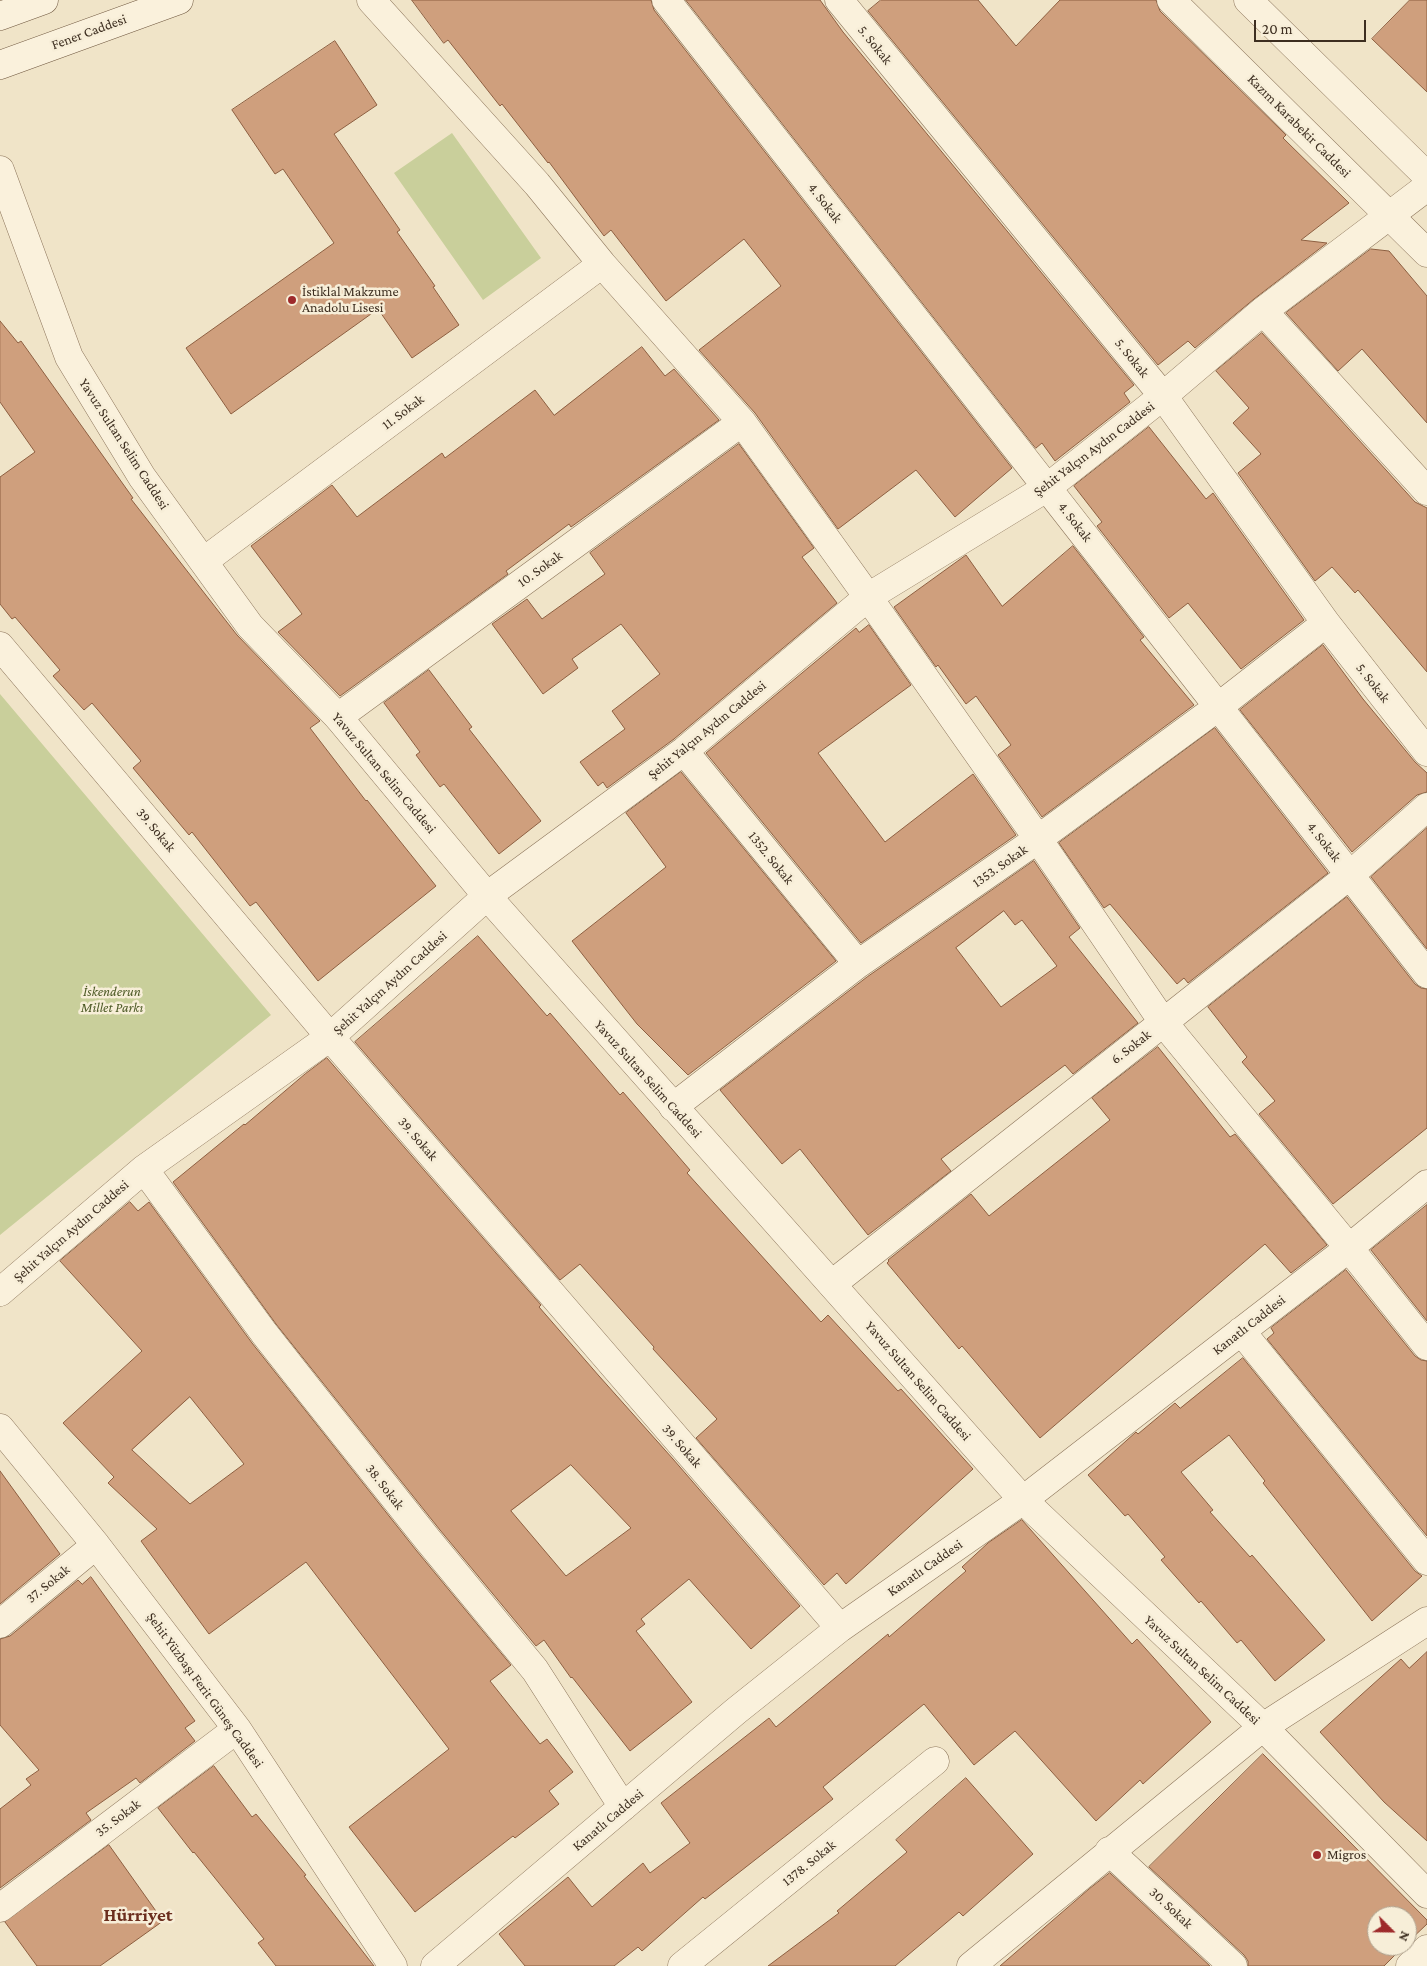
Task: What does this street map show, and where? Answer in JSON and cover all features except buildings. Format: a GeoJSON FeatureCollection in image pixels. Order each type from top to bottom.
{"type":"FeatureCollection","features":[{"type":"Feature","properties":{"kind":"street"},"geometry":{"type":"LineString","coordinates":[[0,16],[44,0]]}},
{"type":"Feature","properties":{"kind":"street","name":"Fener Caddesi"},"geometry":{"type":"LineString","coordinates":[[0,65],[179,0]]}},
{"type":"Feature","properties":{"kind":"street"},"geometry":{"type":"LineString","coordinates":[[371,0],[537,184],[602,264],[742,422],[1038,839],[1163,1022],[1427,1346]]}},
{"type":"Feature","properties":{"kind":"street","name":"4. Sokak"},"geometry":{"type":"LineString","coordinates":[[666,0],[1427,974]]}},
{"type":"Feature","properties":{"kind":"street","name":"5. Sokak"},"geometry":{"type":"LineString","coordinates":[[839,0],[1164,396],[1326,623],[1427,752]]}},
{"type":"Feature","properties":{"kind":"street","name":"Kazım Karabekir Caddesi"},"geometry":{"type":"LineString","coordinates":[[1171,0],[1427,253]]}},
{"type":"Feature","properties":{"kind":"street"},"geometry":{"type":"LineString","coordinates":[[1248,0],[1427,176]]}},
{"type":"Feature","properties":{"kind":"street","name":"Yavuz Sultan Selim Caddesi"},"geometry":{"type":"LineString","coordinates":[[0,170],[69,357],[142,477],[250,626],[338,717],[486,896],[1023,1500],[1263,1727],[1427,1894]]}},
{"type":"Feature","properties":{"kind":"street","name":"Şehit Yalçın Aydın Caddesi"},"geometry":{"type":"LineString","coordinates":[[0,1292],[144,1169],[330,1037],[486,896],[684,751],[868,597],[1048,487],[1164,396],[1263,312],[1427,187]]}},
{"type":"Feature","properties":{"kind":"street","name":"11. Sokak"},"geometry":{"type":"LineString","coordinates":[[204,561],[602,264]]}},
{"type":"Feature","properties":{"kind":"street"},"geometry":{"type":"LineString","coordinates":[[1263,312],[1427,492]]}},
{"type":"Feature","properties":{"kind":"street","name":"10. Sokak"},"geometry":{"type":"LineString","coordinates":[[338,717],[742,422]]}},
{"type":"Feature","properties":{"kind":"street","name":"1353. Sokak"},"geometry":{"type":"LineString","coordinates":[[673,1108],[858,964],[1038,839],[1218,708],[1326,623]]}},
{"type":"Feature","properties":{"kind":"street","name":"39. Sokak"},"geometry":{"type":"LineString","coordinates":[[0,646],[330,1037],[840,1628]]}},
{"type":"Feature","properties":{"kind":"street","name":"1352. Sokak"},"geometry":{"type":"LineString","coordinates":[[684,751],[858,964]]}},
{"type":"Feature","properties":{"kind":"street","name":"6. Sokak"},"geometry":{"type":"LineString","coordinates":[[832,1284],[1350,875],[1427,807]]}},
{"type":"Feature","properties":{"kind":"street","name":"38. Sokak"},"geometry":{"type":"LineString","coordinates":[[144,1169],[264,1333],[428,1540],[535,1670],[622,1808]]}},
{"type":"Feature","properties":{"kind":"street","name":"Kanatlı Caddesi"},"geometry":{"type":"LineString","coordinates":[[435,1966],[736,1711],[840,1628],[1023,1500],[1349,1248],[1427,1184]]}},
{"type":"Feature","properties":{"kind":"street"},"geometry":{"type":"LineString","coordinates":[[1241,1331],[1427,1561]]}},
{"type":"Feature","properties":{"kind":"street","name":"Şehit Yüzbaşı Ferit Güneş Caddesi"},"geometry":{"type":"LineString","coordinates":[[0,1428],[96,1545],[237,1729],[393,1966]]}},
{"type":"Feature","properties":{"kind":"street","name":"37. Sokak"},"geometry":{"type":"LineString","coordinates":[[0,1624],[96,1545]]}},
{"type":"Feature","properties":{"kind":"street"},"geometry":{"type":"LineString","coordinates":[[971,1966],[1109,1851],[1263,1727],[1427,1621]]}},
{"type":"Feature","properties":{"kind":"street","name":"35. Sokak"},"geometry":{"type":"LineString","coordinates":[[0,1908],[237,1729]]}},
{"type":"Feature","properties":{"kind":"street","name":"1378. Sokak"},"geometry":{"type":"LineString","coordinates":[[682,1966],[935,1761]]}},
{"type":"Feature","properties":{"kind":"street","name":"30. Sokak"},"geometry":{"type":"LineString","coordinates":[[1109,1851],[1233,1966]]}},
{"type":"Feature","properties":{"kind":"street"},"geometry":{"type":"LineString","coordinates":[[1410,1966],[1427,1949]]}},
{"type":"Feature","properties":{"kind":"green space"},"geometry":{"type":"Polygon","coordinates":[[[452,133],[541,258],[483,300],[394,173],[452,133]]]}},
{"type":"Feature","properties":{"kind":"green space","name":"İskenderun Millet Parkı"},"geometry":{"type":"Polygon","coordinates":[[[0,694],[271,1015],[0,1235],[0,694]]]}},
{"type":"Feature","properties":{"kind":"place","name":"İstiklal Makzume Anadolu Lisesi"},"geometry":{"type":"Point","coordinates":[292,300]}},
{"type":"Feature","properties":{"kind":"place","name":"Migros"},"geometry":{"type":"Point","coordinates":[1317,1855]}},
{"type":"Feature","properties":{"kind":"district","name":"Hürriyet"},"geometry":{"type":"Point","coordinates":[138,1915]}}]}
